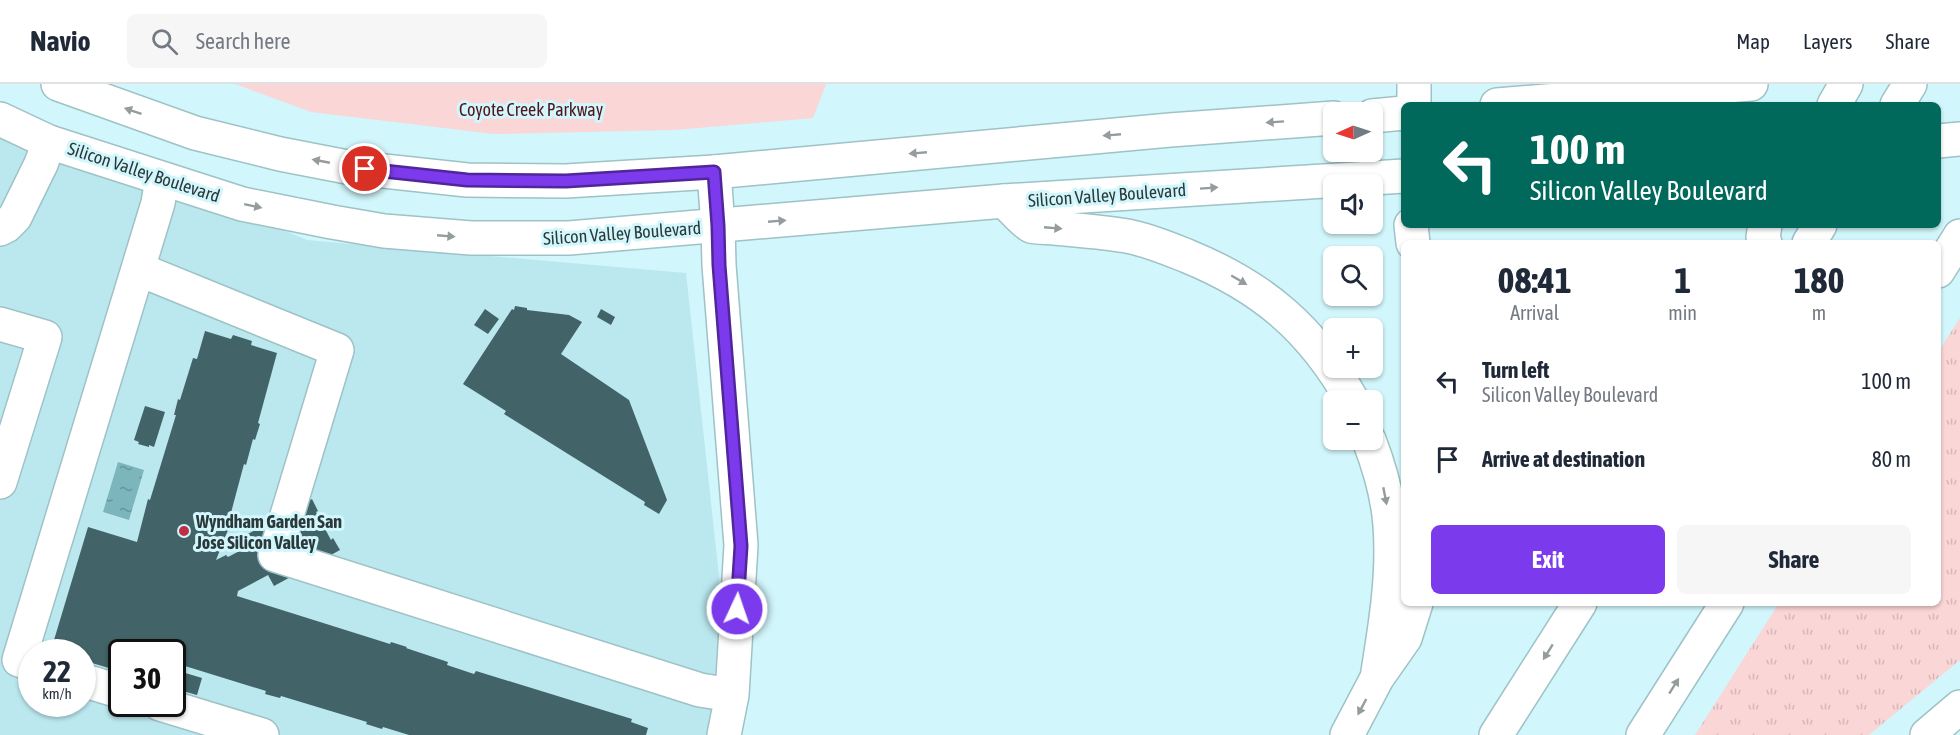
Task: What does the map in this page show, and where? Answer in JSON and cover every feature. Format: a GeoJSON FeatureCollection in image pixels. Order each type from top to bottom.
{"type":"FeatureCollection","features":[{"type":"Feature","properties":{"kind":"main road"},"geometry":{"type":"LineString","coordinates":[[58,84],[195,133],[280,154],[347,167],[467,180],[566,181],[714,172],[1170,130],[1323,119]]}},
{"type":"Feature","properties":{"kind":"main road"},"geometry":{"type":"LineString","coordinates":[[1414,84],[1414,102]]}},
{"type":"Feature","properties":{"kind":"main road"},"geometry":{"type":"LineString","coordinates":[[1533,102],[1751,84]]}},
{"type":"Feature","properties":{"kind":"main road"},"geometry":{"type":"LineString","coordinates":[[1836,102],[1846,84]]}},
{"type":"Feature","properties":{"kind":"main road"},"geometry":{"type":"LineString","coordinates":[[1899,102],[1910,84]]}},
{"type":"Feature","properties":{"kind":"main road"},"geometry":{"type":"LineString","coordinates":[[1383,115],[1401,113]]}},
{"type":"Feature","properties":{"kind":"main road","name":"Silicon Valley Boulevard"},"geometry":{"type":"LineString","coordinates":[[0,119],[49,142],[254,206],[384,231],[471,238],[569,238],[1004,201],[1401,176]]}},
{"type":"Feature","properties":{"kind":"main road"},"geometry":{"type":"LineString","coordinates":[[1941,141],[1960,139]]}},
{"type":"Feature","properties":{"kind":"main road"},"geometry":{"type":"LineString","coordinates":[[0,229],[15,217],[49,142]]}},
{"type":"Feature","properties":{"kind":"main road"},"geometry":{"type":"LineString","coordinates":[[714,172],[741,546],[732,695],[724,735]]}},
{"type":"Feature","properties":{"kind":"main road"},"geometry":{"type":"LineString","coordinates":[[25,639],[158,203],[162,179]]}},
{"type":"Feature","properties":{"kind":"main road"},"geometry":{"type":"LineString","coordinates":[[1004,201],[1032,226],[1108,234],[1158,244],[1241,281],[1271,303],[1304,333],[1345,390]]}},
{"type":"Feature","properties":{"kind":"main road"},"geometry":{"type":"LineString","coordinates":[[1941,266],[1960,236]]}},
{"type":"Feature","properties":{"kind":"main road"},"geometry":{"type":"LineString","coordinates":[[138,269],[337,350],[275,555],[700,690],[732,695]]}},
{"type":"Feature","properties":{"kind":"main road"},"geometry":{"type":"LineString","coordinates":[[0,324],[45,338],[0,482]]}},
{"type":"Feature","properties":{"kind":"main road"},"geometry":{"type":"LineString","coordinates":[[1372,450],[1383,487],[1390,524],[1388,593],[1377,678]]}},
{"type":"Feature","properties":{"kind":"main road"},"geometry":{"type":"LineString","coordinates":[[1347,735],[1377,678],[1405,638],[1415,606]]}},
{"type":"Feature","properties":{"kind":"main road"},"geometry":{"type":"LineString","coordinates":[[1496,735],[1578,606]]}},
{"type":"Feature","properties":{"kind":"main road"},"geometry":{"type":"LineString","coordinates":[[1643,735],[1725,606]]}},
{"type":"Feature","properties":{"kind":"main road"},"geometry":{"type":"LineString","coordinates":[[1926,735],[1960,707]]}},
{"type":"Feature","properties":{"kind":"main road"},"geometry":{"type":"LineString","coordinates":[[186,712],[262,735]]}},
{"type":"Feature","properties":{"kind":"shaded area"},"geometry":{"type":"Polygon","coordinates":[[[0,138],[44,155],[162,179],[307,240],[686,273],[732,695],[724,735],[0,735],[0,138]]]}},
{"type":"Feature","properties":{"kind":"green space","name":"Coyote Creek Parkway"},"geometry":{"type":"Polygon","coordinates":[[[235,84],[826,84],[813,118],[674,130],[494,134],[311,112],[235,84]]]}},
{"type":"Feature","properties":{"kind":"green space"},"geometry":{"type":"Polygon","coordinates":[[[1960,318],[1960,660],[1869,735],[1695,735],[1777,606],[1941,606],[1941,347],[1960,318]]]}},
{"type":"Feature","properties":{"kind":"water"},"geometry":{"type":"Polygon","coordinates":[[[118,462],[144,470],[129,520],[103,512],[118,462]]]}},
{"type":"Feature","properties":{"kind":"building"},"geometry":{"type":"Polygon","coordinates":[[[515,306],[527,308],[527,310],[569,315],[582,322],[561,354],[629,400],[667,500],[659,514],[644,505],[645,502],[504,414],[506,411],[463,384],[515,306]]]}},
{"type":"Feature","properties":{"kind":"building"},"geometry":{"type":"Polygon","coordinates":[[[485,309],[499,319],[488,334],[474,325],[485,309]]]}},
{"type":"Feature","properties":{"kind":"building"},"geometry":{"type":"Polygon","coordinates":[[[601,309],[615,317],[611,325],[597,317],[601,309]]]}},
{"type":"Feature","properties":{"kind":"building","name":"Wyndham Garden San Jose Silicon Valley"},"geometry":{"type":"Polygon","coordinates":[[[205,331],[231,339],[233,335],[252,341],[251,345],[277,353],[258,423],[260,424],[246,465],[244,464],[228,524],[230,525],[216,560],[226,555],[228,557],[251,545],[246,535],[312,499],[318,511],[316,512],[331,540],[333,538],[340,550],[274,586],[268,575],[238,591],[237,596],[390,644],[391,642],[407,647],[474,674],[476,671],[632,719],[631,722],[648,728],[646,735],[409,735],[383,727],[382,729],[366,724],[367,722],[281,696],[280,698],[265,694],[266,691],[186,666],[186,639],[108,639],[108,668],[96,664],[96,639],[54,639],[88,527],[137,542],[148,499],[150,500],[176,415],[174,415],[178,399],[180,400],[193,358],[197,359],[205,331]]]}},
{"type":"Feature","properties":{"kind":"building"},"geometry":{"type":"Polygon","coordinates":[[[145,406],[165,412],[154,447],[138,444],[139,442],[134,440],[145,406]]]}},
{"type":"Feature","properties":{"kind":"building"},"geometry":{"type":"Polygon","coordinates":[[[186,673],[202,678],[197,695],[186,692],[186,673]]]}},
{"type":"Feature","properties":{"kind":"place","name":"Wyndham Garden San Jose Silicon Valley"},"geometry":{"type":"Point","coordinates":[184,531]}},
{"type":"Feature","properties":{"kind":"route"},"geometry":{"type":"LineString","coordinates":[[365,169],[467,180],[566,181],[714,172],[741,546],[737,609]]}}]}
